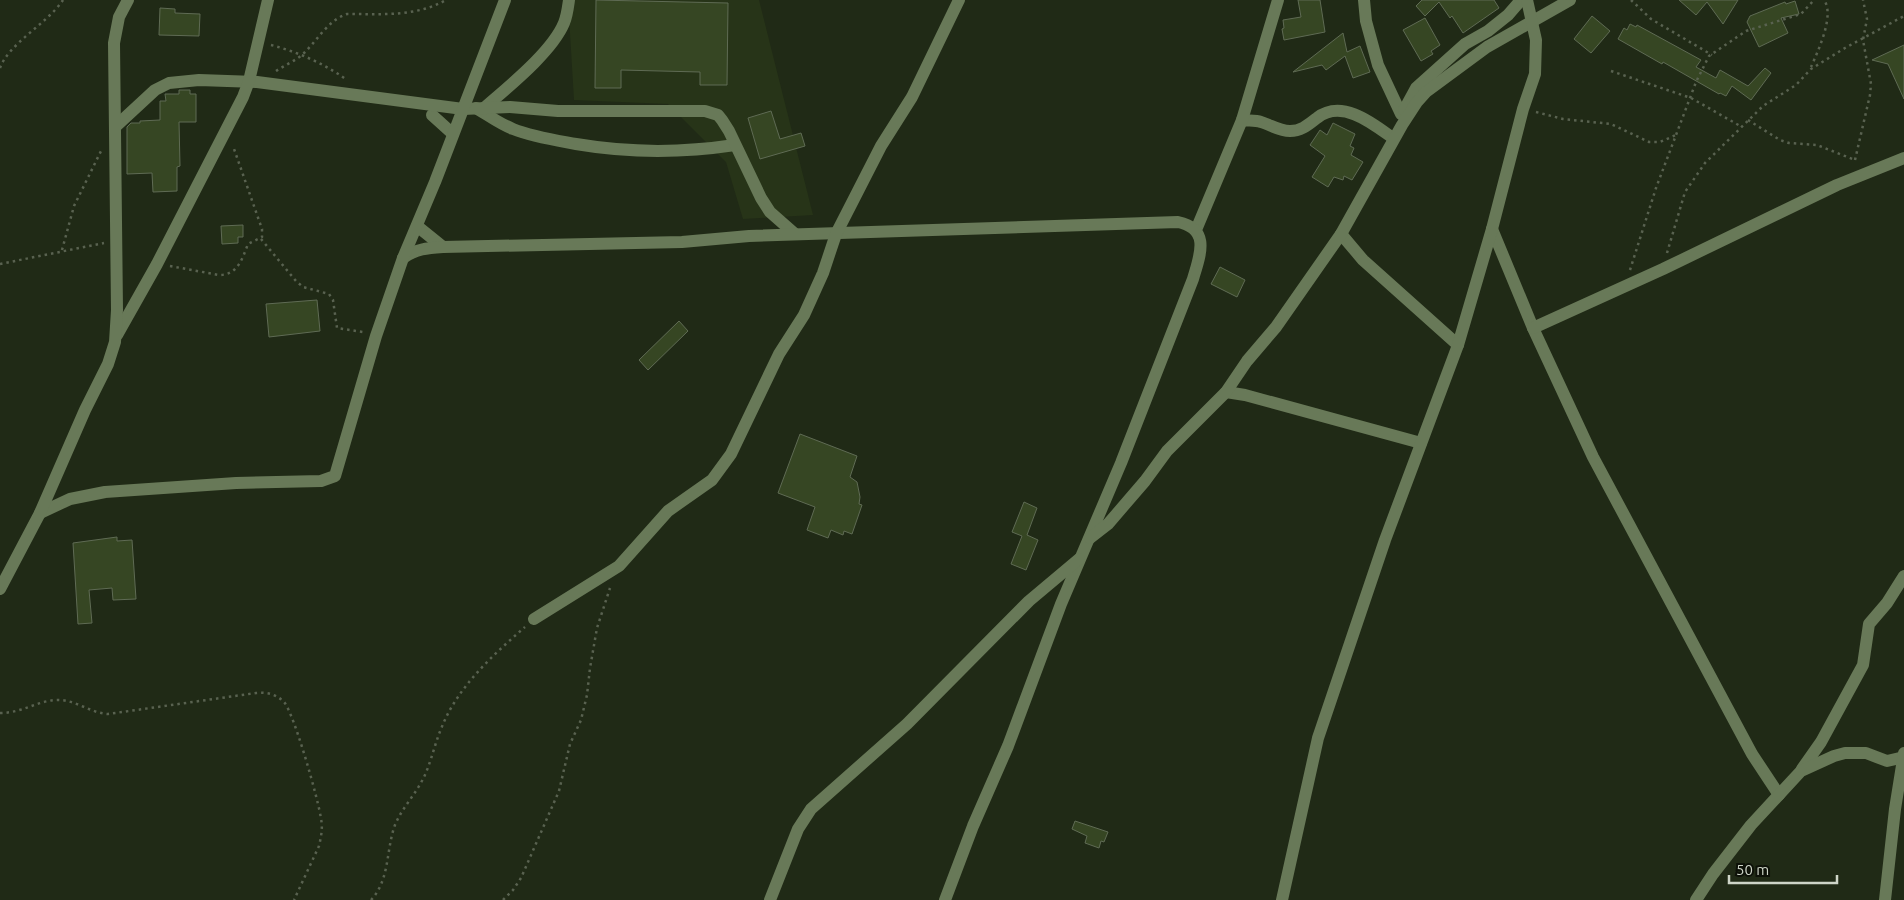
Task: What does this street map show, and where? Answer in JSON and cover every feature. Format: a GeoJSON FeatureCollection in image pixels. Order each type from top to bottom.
{"type":"FeatureCollection","features":[{"type":"Feature","properties":{"kind":"street"},"geometry":{"type":"LineString","coordinates":[[0,589],[40,513],[85,410],[108,364],[115,338],[117,241],[114,43],[120,17],[128,0]]}},
{"type":"Feature","properties":{"kind":"street"},"geometry":{"type":"LineString","coordinates":[[115,338],[157,264],[253,82],[258,42],[268,0]]}},
{"type":"Feature","properties":{"kind":"street"},"geometry":{"type":"LineString","coordinates":[[40,513],[70,499],[105,492],[203,484],[321,481],[332,479],[337,474],[376,336],[403,258],[504,0]]}},
{"type":"Feature","properties":{"kind":"street"},"geometry":{"type":"LineString","coordinates":[[480,108],[513,82],[552,42],[564,23],[569,0]]}},
{"type":"Feature","properties":{"kind":"street"},"geometry":{"type":"LineString","coordinates":[[534,619],[618,566],[668,511],[712,480],[731,454],[779,354],[804,315],[823,273],[836,234],[881,146],[912,97],[960,0]]}},
{"type":"Feature","properties":{"kind":"street"},"geometry":{"type":"LineString","coordinates":[[1196,230],[1242,120],[1278,0]]}},
{"type":"Feature","properties":{"kind":"street"},"geometry":{"type":"LineString","coordinates":[[1364,0],[1366,21],[1378,65],[1401,114]]}},
{"type":"Feature","properties":{"kind":"street"},"geometry":{"type":"LineString","coordinates":[[1380,164],[1390,136],[1416,88],[1465,44],[1488,31],[1508,15],[1521,0]]}},
{"type":"Feature","properties":{"kind":"street"},"geometry":{"type":"LineString","coordinates":[[1282,900],[1318,738],[1384,540],[1458,345],[1492,229],[1523,109],[1535,74],[1536,40],[1527,0]]}},
{"type":"Feature","properties":{"kind":"street"},"geometry":{"type":"LineString","coordinates":[[1088,539],[1108,524],[1167,451],[1226,392],[1276,327],[1341,234],[1402,125],[1417,102],[1426,92],[1487,47],[1570,0]]}},
{"type":"Feature","properties":{"kind":"street"},"geometry":{"type":"LineString","coordinates":[[115,132],[150,94],[169,83],[199,80],[253,82],[463,108],[510,107],[558,112],[706,111],[718,115],[722,120],[760,198],[770,212],[795,234]]}},
{"type":"Feature","properties":{"kind":"street"},"geometry":{"type":"LineString","coordinates":[[480,108],[510,128],[532,135],[609,149],[651,151],[702,150],[735,145]]}},
{"type":"Feature","properties":{"kind":"street"},"geometry":{"type":"LineString","coordinates":[[1242,120],[1260,121],[1289,131],[1305,128],[1325,113],[1341,111],[1362,117],[1390,136]]}},
{"type":"Feature","properties":{"kind":"street"},"geometry":{"type":"LineString","coordinates":[[432,115],[453,134]]}},
{"type":"Feature","properties":{"kind":"street"},"geometry":{"type":"LineString","coordinates":[[1533,328],[1663,269],[1837,184],[1904,158]]}},
{"type":"Feature","properties":{"kind":"street"},"geometry":{"type":"LineString","coordinates":[[403,258],[413,251],[423,248],[443,247],[682,242],[795,234],[1161,221],[1188,224],[1196,230],[1200,240],[1201,252],[1193,279],[1121,463],[1060,604],[1008,746],[972,826],[946,900]]}},
{"type":"Feature","properties":{"kind":"street"},"geometry":{"type":"LineString","coordinates":[[417,226],[443,247]]}},
{"type":"Feature","properties":{"kind":"street"},"geometry":{"type":"LineString","coordinates":[[1492,229],[1533,328],[1597,466],[1752,754],[1779,795]]}},
{"type":"Feature","properties":{"kind":"street"},"geometry":{"type":"LineString","coordinates":[[1341,234],[1363,260],[1458,345]]}},
{"type":"Feature","properties":{"kind":"street"},"geometry":{"type":"LineString","coordinates":[[1226,392],[1421,443]]}},
{"type":"Feature","properties":{"kind":"street"},"geometry":{"type":"LineString","coordinates":[[770,900],[798,829],[811,809],[907,724],[1029,601],[1080,557]]}},
{"type":"Feature","properties":{"kind":"street"},"geometry":{"type":"LineString","coordinates":[[1696,900],[1713,874],[1751,825],[1801,771],[1821,742],[1863,665],[1869,624],[1887,603],[1904,576]]}},
{"type":"Feature","properties":{"kind":"street"},"geometry":{"type":"LineString","coordinates":[[1801,771],[1845,753],[1866,753],[1887,761],[1904,758]]}},
{"type":"Feature","properties":{"kind":"street"},"geometry":{"type":"LineString","coordinates":[[1885,900],[1895,809],[1904,753]]}},
{"type":"Feature","properties":{"kind":"path"},"geometry":{"type":"LineString","coordinates":[[0,68],[8,54],[49,18],[63,0]]}},
{"type":"Feature","properties":{"kind":"path"},"geometry":{"type":"LineString","coordinates":[[253,82],[302,55],[330,25],[342,16],[347,14],[397,14],[429,8],[446,0]]}},
{"type":"Feature","properties":{"kind":"path"},"geometry":{"type":"LineString","coordinates":[[1631,0],[1651,19],[1712,56]]}},
{"type":"Feature","properties":{"kind":"path"},"geometry":{"type":"LineString","coordinates":[[1625,286],[1656,188],[1702,68],[1709,56],[1712,56],[1746,31],[1801,14],[1814,0]]}},
{"type":"Feature","properties":{"kind":"path"},"geometry":{"type":"LineString","coordinates":[[1811,68],[1822,41],[1827,18],[1828,6],[1824,0]]}},
{"type":"Feature","properties":{"kind":"path"},"geometry":{"type":"LineString","coordinates":[[1855,160],[1871,84],[1863,40],[1867,19],[1863,0]]}},
{"type":"Feature","properties":{"kind":"path"},"geometry":{"type":"LineString","coordinates":[[1663,269],[1685,192],[1705,163],[1763,106],[1796,85],[1811,68],[1904,16]]}},
{"type":"Feature","properties":{"kind":"path"},"geometry":{"type":"LineString","coordinates":[[258,42],[302,55],[336,72],[368,95]]}},
{"type":"Feature","properties":{"kind":"path"},"geometry":{"type":"LineString","coordinates":[[1611,71],[1691,98],[1742,127]]}},
{"type":"Feature","properties":{"kind":"path"},"geometry":{"type":"LineString","coordinates":[[1523,109],[1562,119],[1611,124],[1649,142],[1660,142],[1677,134]]}},
{"type":"Feature","properties":{"kind":"path"},"geometry":{"type":"LineString","coordinates":[[1748,120],[1780,140],[1789,143],[1817,145],[1855,160],[1864,161]]}},
{"type":"Feature","properties":{"kind":"path"},"geometry":{"type":"LineString","coordinates":[[227,130],[247,181],[262,229],[261,239],[303,287],[330,294],[333,300],[337,328],[358,330],[376,336]]}},
{"type":"Feature","properties":{"kind":"path"},"geometry":{"type":"LineString","coordinates":[[62,250],[74,206],[101,151],[115,132]]}},
{"type":"Feature","properties":{"kind":"path"},"geometry":{"type":"LineString","coordinates":[[157,264],[219,275],[226,274],[234,272],[239,266],[248,244],[261,239]]}},
{"type":"Feature","properties":{"kind":"path"},"geometry":{"type":"LineString","coordinates":[[0,264],[62,250],[117,241]]}},
{"type":"Feature","properties":{"kind":"path"},"geometry":{"type":"LineString","coordinates":[[502,900],[513,890],[521,878],[559,790],[564,766],[581,720],[587,695],[597,628],[618,566]]}},
{"type":"Feature","properties":{"kind":"path"},"geometry":{"type":"LineString","coordinates":[[371,900],[384,876],[390,840],[398,818],[423,778],[450,708],[480,668],[534,619]]}},
{"type":"Feature","properties":{"kind":"path"},"geometry":{"type":"LineString","coordinates":[[0,714],[16,712],[55,700],[68,701],[108,714],[256,693],[273,694],[284,702],[288,709],[297,733],[321,819],[319,846],[294,900]]}},
{"type":"Feature","properties":{"kind":"shaded area"},"geometry":{"type":"Polygon","coordinates":[[[568,0],[759,0],[813,215],[743,219],[726,162],[668,104],[574,100],[568,0]]]}},
{"type":"Feature","properties":{"kind":"building"},"geometry":{"type":"Polygon","coordinates":[[[596,0],[728,3],[727,85],[700,85],[700,72],[621,70],[621,88],[595,88],[596,0]]]}},
{"type":"Feature","properties":{"kind":"building"},"geometry":{"type":"Polygon","coordinates":[[[1298,0],[1320,0],[1325,32],[1284,40],[1283,20],[1301,17],[1298,0]]]}},
{"type":"Feature","properties":{"kind":"building"},"geometry":{"type":"Polygon","coordinates":[[[1422,0],[1494,0],[1499,8],[1463,33],[1452,16],[1450,18],[1439,2],[1425,16],[1416,6],[1422,0]]]}},
{"type":"Feature","properties":{"kind":"building"},"geometry":{"type":"Polygon","coordinates":[[[1679,0],[1738,0],[1723,24],[1707,2],[1696,15],[1679,0]]]}},
{"type":"Feature","properties":{"kind":"building"},"geometry":{"type":"Polygon","coordinates":[[[1795,1],[1799,14],[1781,18],[1788,33],[1759,47],[1747,22],[1750,16],[1785,2],[1786,4],[1795,1]]]}},
{"type":"Feature","properties":{"kind":"building"},"geometry":{"type":"Polygon","coordinates":[[[160,8],[175,9],[175,13],[200,14],[199,36],[159,35],[160,8]]]}},
{"type":"Feature","properties":{"kind":"building"},"geometry":{"type":"Polygon","coordinates":[[[1592,16],[1610,31],[1591,53],[1574,39],[1592,16]]]}},
{"type":"Feature","properties":{"kind":"building"},"geometry":{"type":"Polygon","coordinates":[[[1425,18],[1440,45],[1431,51],[1433,54],[1421,61],[1403,30],[1425,18]]]}},
{"type":"Feature","properties":{"kind":"building"},"geometry":{"type":"Polygon","coordinates":[[[1630,24],[1636,27],[1637,25],[1701,60],[1696,67],[1716,78],[1720,70],[1748,86],[1765,68],[1771,73],[1751,100],[1732,86],[1726,96],[1719,94],[1618,39],[1624,28],[1627,30],[1630,24]]]}},
{"type":"Feature","properties":{"kind":"building"},"geometry":{"type":"Polygon","coordinates":[[[1343,33],[1347,52],[1360,46],[1370,72],[1353,78],[1345,56],[1326,70],[1322,65],[1293,72],[1343,33]]]}},
{"type":"Feature","properties":{"kind":"building"},"geometry":{"type":"Polygon","coordinates":[[[1904,45],[1904,99],[1888,64],[1872,60],[1904,45]]]}},
{"type":"Feature","properties":{"kind":"building"},"geometry":{"type":"Polygon","coordinates":[[[179,90],[190,90],[190,94],[196,94],[196,122],[179,122],[180,166],[177,167],[177,191],[153,192],[152,173],[127,174],[127,127],[131,123],[140,123],[140,121],[160,120],[160,101],[166,101],[165,94],[179,94],[179,90]]]}},
{"type":"Feature","properties":{"kind":"building"},"geometry":{"type":"Polygon","coordinates":[[[771,111],[780,139],[801,133],[805,146],[760,159],[748,118],[771,111]]]}},
{"type":"Feature","properties":{"kind":"building"},"geometry":{"type":"Polygon","coordinates":[[[1333,123],[1355,134],[1350,146],[1354,148],[1351,155],[1363,162],[1352,180],[1344,176],[1343,180],[1334,177],[1328,187],[1312,177],[1325,156],[1310,145],[1320,130],[1327,135],[1333,123]]]}},
{"type":"Feature","properties":{"kind":"building"},"geometry":{"type":"Polygon","coordinates":[[[243,225],[243,237],[238,237],[238,243],[222,244],[221,226],[243,225]]]}},
{"type":"Feature","properties":{"kind":"building"},"geometry":{"type":"Polygon","coordinates":[[[1220,267],[1245,280],[1237,297],[1211,284],[1220,267]]]}},
{"type":"Feature","properties":{"kind":"building"},"geometry":{"type":"Polygon","coordinates":[[[317,300],[320,331],[269,337],[266,304],[317,300]]]}},
{"type":"Feature","properties":{"kind":"building"},"geometry":{"type":"Polygon","coordinates":[[[679,321],[688,331],[648,370],[639,360],[679,321]]]}},
{"type":"Feature","properties":{"kind":"building"},"geometry":{"type":"Polygon","coordinates":[[[800,434],[857,456],[850,477],[857,482],[860,497],[859,504],[862,505],[852,534],[844,531],[843,535],[831,530],[828,538],[807,530],[815,507],[778,493],[800,434]]]}},
{"type":"Feature","properties":{"kind":"building"},"geometry":{"type":"Polygon","coordinates":[[[1024,502],[1037,508],[1027,535],[1038,540],[1026,570],[1011,564],[1022,536],[1012,532],[1024,502]]]}},
{"type":"Feature","properties":{"kind":"building"},"geometry":{"type":"Polygon","coordinates":[[[117,537],[117,541],[132,540],[136,599],[113,600],[112,588],[89,590],[92,623],[78,624],[73,543],[117,537]]]}},
{"type":"Feature","properties":{"kind":"building"},"geometry":{"type":"Polygon","coordinates":[[[1075,821],[1108,832],[1104,842],[1101,841],[1099,848],[1085,843],[1087,836],[1072,829],[1075,821]]]}}]}
